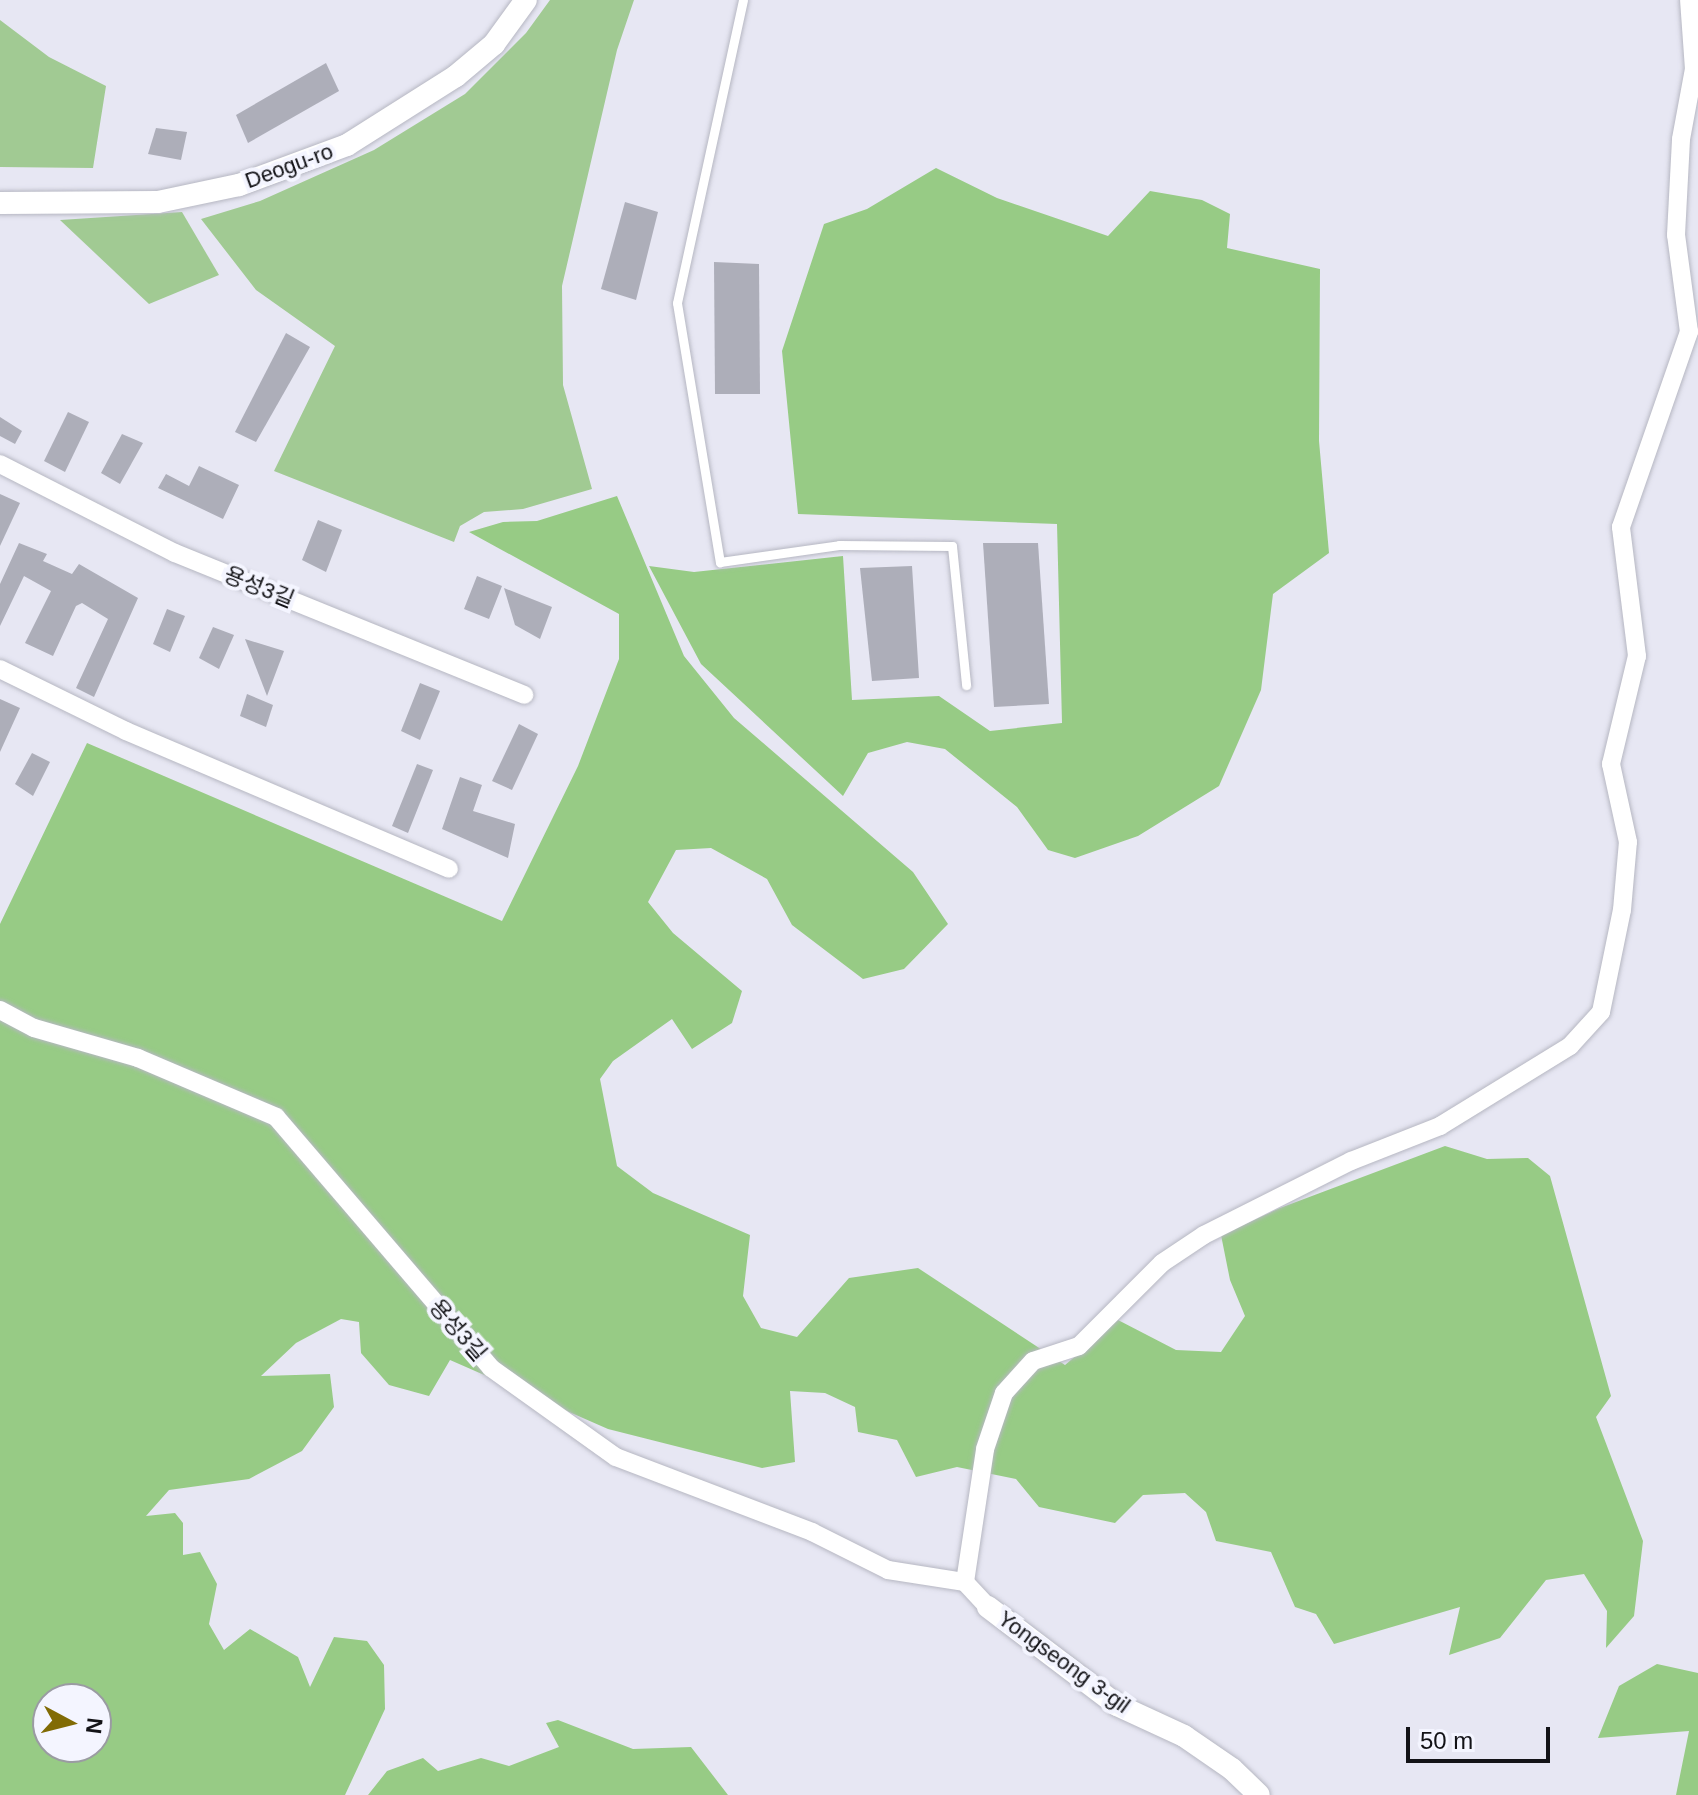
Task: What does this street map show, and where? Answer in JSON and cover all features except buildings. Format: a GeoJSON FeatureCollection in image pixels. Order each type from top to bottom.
{"type":"FeatureCollection","features":[{"type":"Feature","properties":{"kind":"street","name":"Deogu-ro"},"geometry":{"type":"LineString","coordinates":[[0,203],[158,202],[239,185],[347,145],[456,76],[494,44],[526,0]]}},
{"type":"Feature","properties":{"kind":"street"},"geometry":{"type":"LineString","coordinates":[[988,1607],[965,1582],[985,1449],[1004,1393],[1033,1361],[1079,1346],[1162,1263],[1204,1235],[1351,1161],[1440,1126],[1570,1046],[1601,1012],[1622,910],[1628,842],[1611,764],[1637,656],[1621,527],[1689,332],[1676,235],[1681,139],[1694,69],[1689,0]]}},
{"type":"Feature","properties":{"kind":"street","name":"용성3길"},"geometry":{"type":"LineString","coordinates":[[0,464],[175,553],[524,695]]}},
{"type":"Feature","properties":{"kind":"street"},"geometry":{"type":"LineString","coordinates":[[0,669],[126,731],[449,869]]}},
{"type":"Feature","properties":{"kind":"street","name":"용성3길"},"geometry":{"type":"LineString","coordinates":[[0,1010],[34,1028],[138,1058],[276,1117],[491,1368],[616,1457],[812,1532],[888,1570],[965,1582]]}},
{"type":"Feature","properties":{"kind":"street","name":"Yongseong 3-gil"},"geometry":{"type":"LineString","coordinates":[[988,1607],[1117,1705],[1184,1736],[1232,1769],[1259,1795]]}},
{"type":"Feature","properties":{"kind":"lane"},"geometry":{"type":"LineString","coordinates":[[743,0],[677,303],[720,562],[839,545],[952,546],[966,685]]}},
{"type":"Feature","properties":{"kind":"green space"},"geometry":{"type":"Polygon","coordinates":[[[550,0],[634,0],[617,50],[562,286],[563,385],[592,489],[523,509],[484,512],[460,526],[454,542],[274,471],[335,346],[256,290],[201,219],[260,201],[374,150],[465,94],[526,33],[550,0]]]}},
{"type":"Feature","properties":{"kind":"green space"},"geometry":{"type":"Polygon","coordinates":[[[0,20],[49,57],[106,86],[93,168],[0,167],[0,20]]]}},
{"type":"Feature","properties":{"kind":"green space"},"geometry":{"type":"Polygon","coordinates":[[[936,168],[997,198],[1108,236],[1150,191],[1202,200],[1230,214],[1227,248],[1320,269],[1319,441],[1329,553],[1273,594],[1261,690],[1219,786],[1138,836],[1075,858],[1048,850],[1017,807],[945,749],[907,742],[868,753],[843,796],[701,664],[649,566],[694,572],[843,556],[852,700],[939,696],[990,731],[1062,723],[1057,524],[798,514],[782,351],[824,224],[867,209],[936,168]]]}},
{"type":"Feature","properties":{"kind":"green space"},"geometry":{"type":"Polygon","coordinates":[[[182,212],[219,275],[149,304],[60,220],[182,212]]]}},
{"type":"Feature","properties":{"kind":"green space"},"geometry":{"type":"Polygon","coordinates":[[[617,496],[684,656],[734,718],[913,872],[948,924],[904,969],[863,979],[792,925],[767,879],[711,848],[676,850],[648,902],[673,933],[742,991],[732,1023],[692,1049],[672,1019],[613,1061],[600,1079],[617,1166],[653,1193],[750,1235],[743,1296],[761,1328],[797,1337],[849,1278],[918,1268],[1065,1365],[1118,1320],[1176,1350],[1221,1352],[1245,1316],[1230,1280],[1221,1235],[1280,1208],[1445,1146],[1487,1159],[1528,1158],[1550,1176],[1611,1396],[1596,1417],[1643,1541],[1634,1616],[1606,1648],[1607,1611],[1584,1574],[1546,1580],[1500,1638],[1449,1655],[1460,1607],[1334,1644],[1316,1614],[1295,1607],[1271,1552],[1216,1541],[1206,1512],[1185,1493],[1143,1495],[1115,1523],[1039,1507],[1016,1479],[957,1467],[916,1477],[897,1440],[858,1432],[855,1407],[825,1393],[790,1391],[795,1462],[762,1468],[608,1429],[450,1360],[429,1396],[389,1385],[361,1353],[359,1322],[341,1319],[296,1343],[261,1376],[330,1374],[334,1407],[302,1451],[249,1479],[169,1490],[146,1516],[175,1513],[183,1523],[183,1555],[200,1552],[217,1584],[209,1624],[224,1650],[250,1629],[298,1657],[310,1687],[334,1637],[367,1641],[384,1665],[385,1709],[345,1795],[0,1795],[0,924],[87,743],[502,921],[578,766],[619,659],[619,614],[469,532],[503,522],[537,521],[617,496]]]}},
{"type":"Feature","properties":{"kind":"green space"},"geometry":{"type":"Polygon","coordinates":[[[1657,1664],[1698,1673],[1698,1795],[1676,1795],[1689,1731],[1598,1738],[1619,1686],[1657,1664]]]}},
{"type":"Feature","properties":{"kind":"green space"},"geometry":{"type":"Polygon","coordinates":[[[558,1720],[633,1749],[691,1747],[728,1795],[368,1795],[387,1771],[423,1758],[438,1771],[481,1758],[509,1766],[559,1747],[546,1723],[558,1720]]]}}]}
